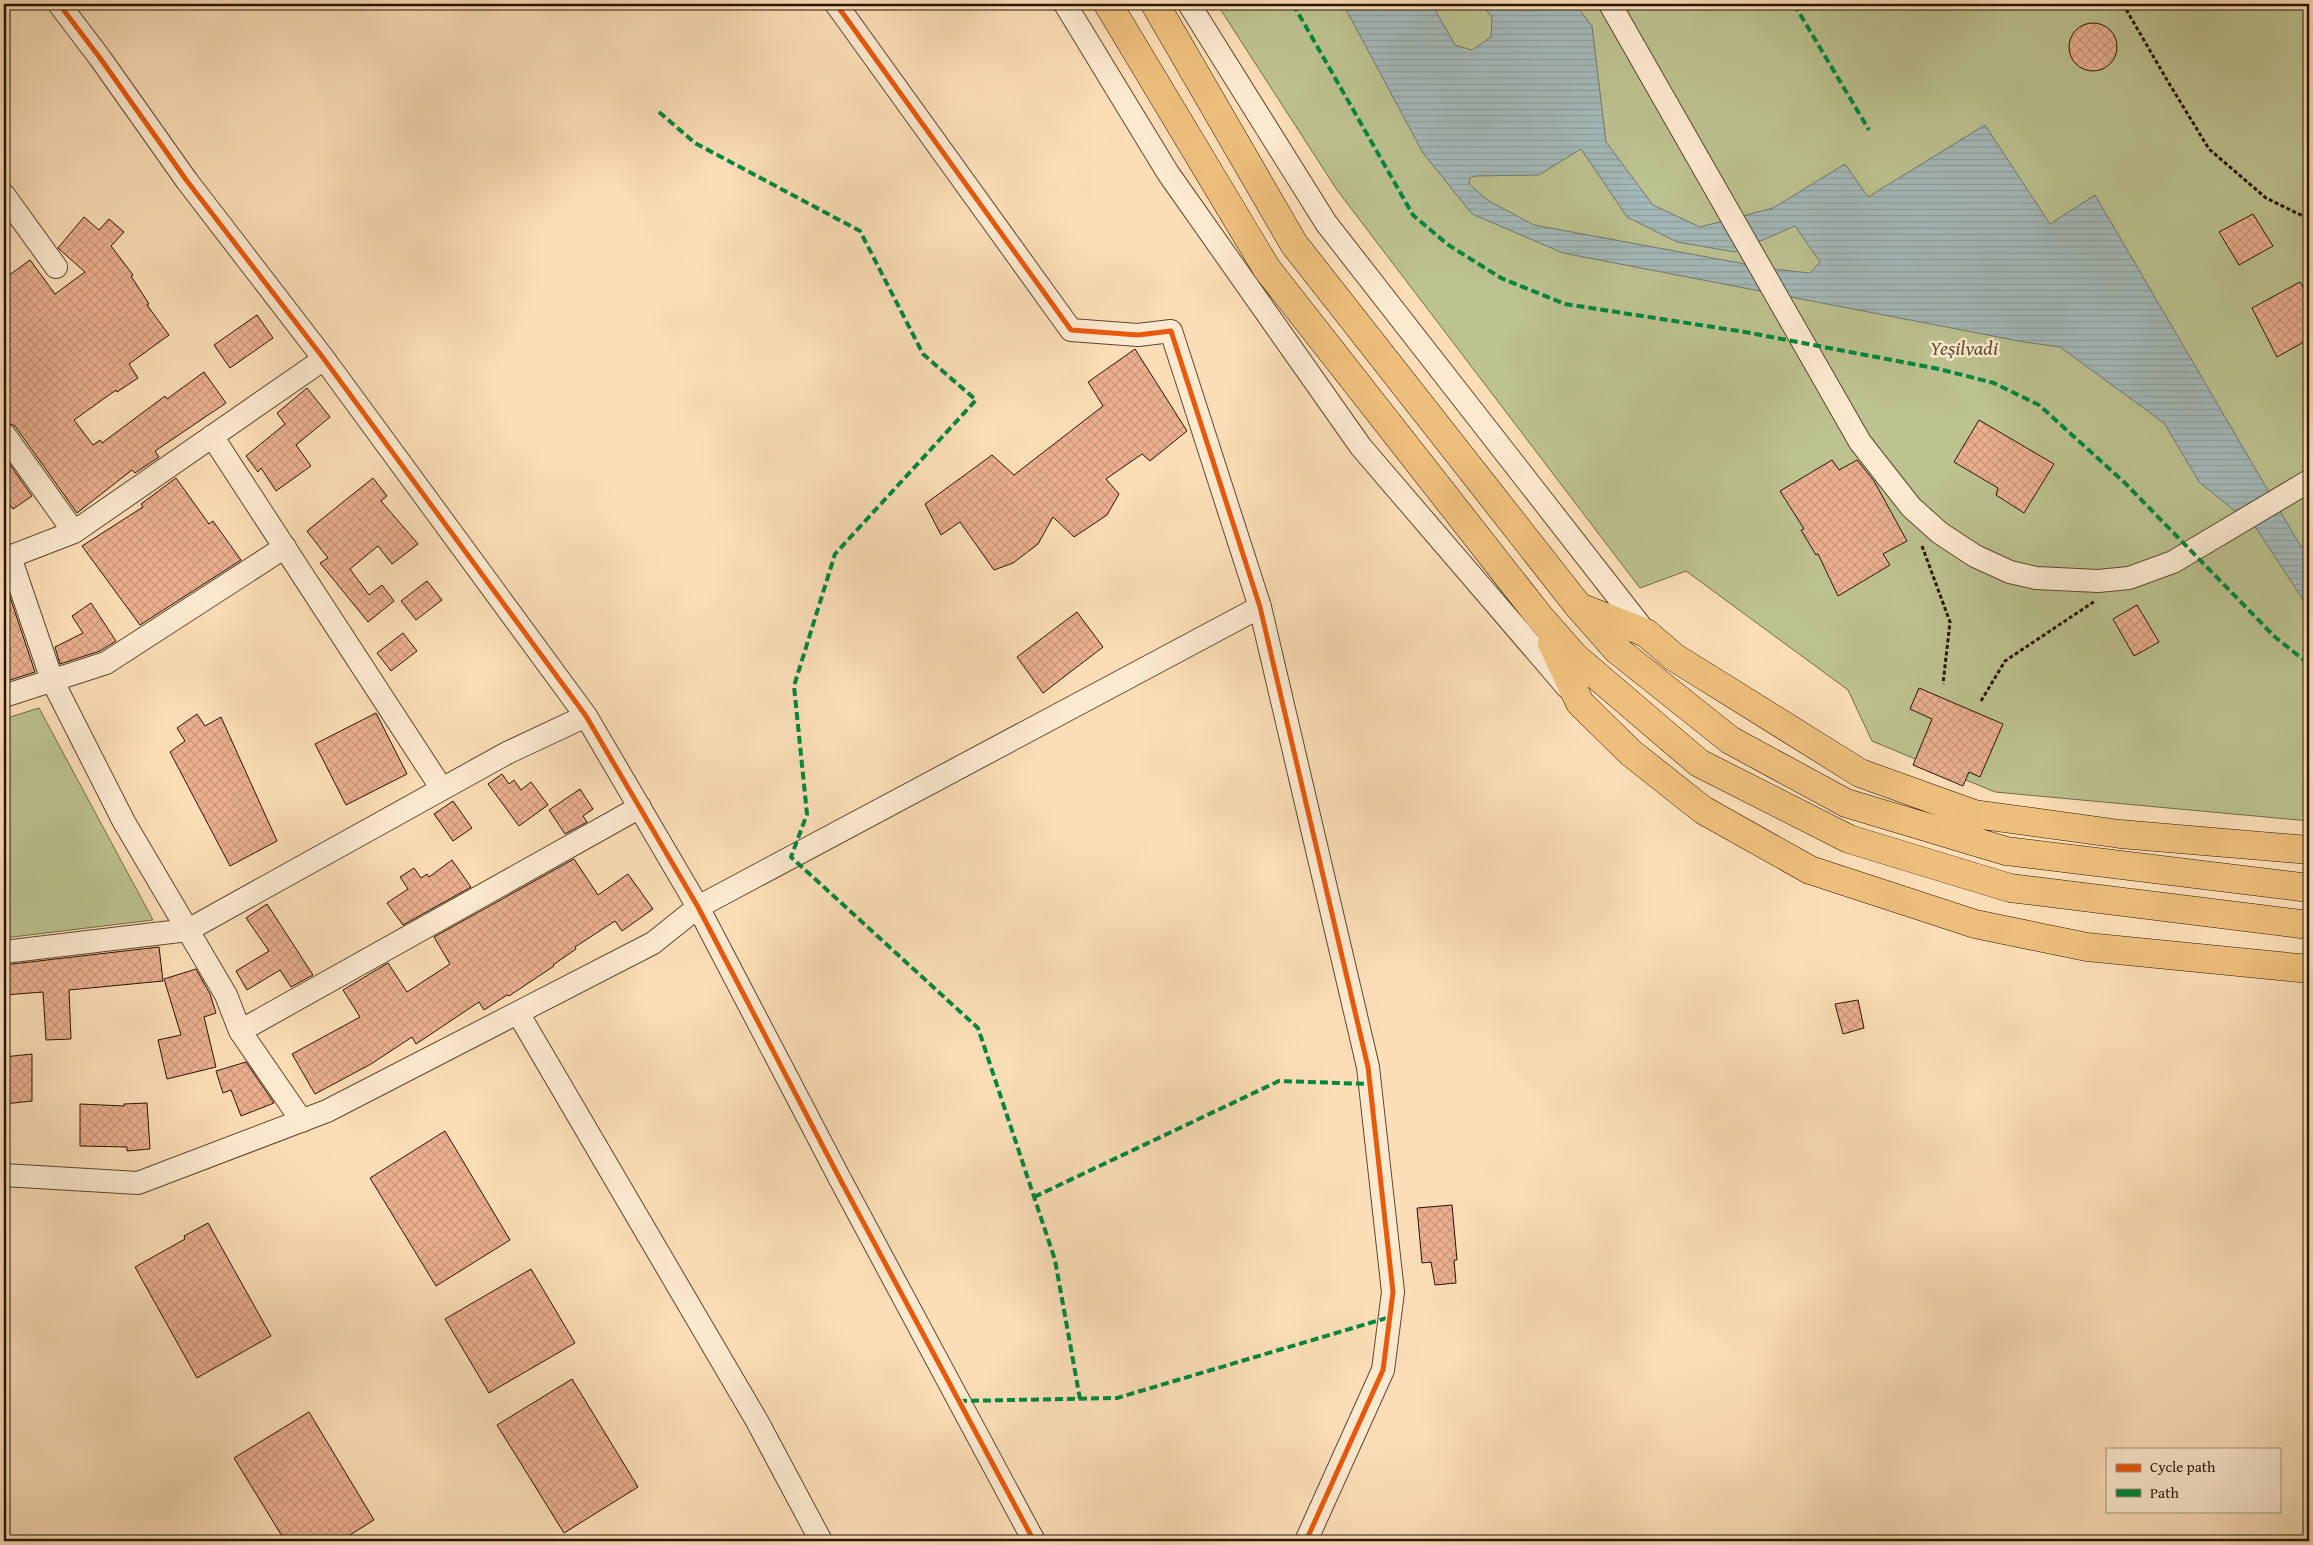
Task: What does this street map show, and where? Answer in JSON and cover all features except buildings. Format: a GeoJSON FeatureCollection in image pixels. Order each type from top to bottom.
{"type":"FeatureCollection","features":[{"type":"Feature","properties":{"kind":"main road"},"geometry":{"type":"LineString","coordinates":[[1108,4],[1267,269],[1539,616],[1575,657],[1699,763],[1848,839],[2010,888],[2309,925]]}},
{"type":"Feature","properties":{"kind":"main road"},"geometry":{"type":"LineString","coordinates":[[1154,4],[1294,244],[1579,607],[1617,650],[1730,740],[1846,804],[2006,850],[2309,888]]}},
{"type":"Feature","properties":{"kind":"main road"},"geometry":{"type":"LineString","coordinates":[[1579,607],[1646,633],[1674,657],[1860,774],[1974,814],[2120,834],[2309,850]]}},
{"type":"Feature","properties":{"kind":"main road"},"geometry":{"type":"LineString","coordinates":[[1539,616],[1580,703],[1630,753],[1703,810],[1810,870],[1975,924],[2087,947],[2309,969]]}},
{"type":"Feature","properties":{"kind":"street"},"geometry":{"type":"LineString","coordinates":[[59,4],[100,58],[187,181],[324,359],[586,716],[698,907],[840,1179],[1034,1541]]}},
{"type":"Feature","properties":{"kind":"street"},"geometry":{"type":"LineString","coordinates":[[836,4],[1071,330],[1138,335],[1170,331],[1260,607],[1368,1067],[1393,1292],[1383,1370],[1306,1541]]}},
{"type":"Feature","properties":{"kind":"street"},"geometry":{"type":"LineString","coordinates":[[1065,4],[1168,173],[1361,447],[1580,703]]}},
{"type":"Feature","properties":{"kind":"street"},"geometry":{"type":"LineString","coordinates":[[1190,4],[1326,224],[1646,633]]}},
{"type":"Feature","properties":{"kind":"street"},"geometry":{"type":"LineString","coordinates":[[1610,4],[1860,442],[1911,507],[1940,533],[1975,556],[2010,572],[2036,578],[2098,581],[2129,578],[2173,562],[2300,486]]}},
{"type":"Feature","properties":{"kind":"street"},"geometry":{"type":"LineString","coordinates":[[4,195],[56,267]]}},
{"type":"Feature","properties":{"kind":"street"},"geometry":{"type":"LineString","coordinates":[[302,1121],[240,1031],[226,995],[124,822],[52,680],[7,558],[74,532],[324,359]]}},
{"type":"Feature","properties":{"kind":"street"},"geometry":{"type":"LineString","coordinates":[[4,434],[74,532]]}},
{"type":"Feature","properties":{"kind":"street"},"geometry":{"type":"LineString","coordinates":[[212,436],[442,789]]}},
{"type":"Feature","properties":{"kind":"street"},"geometry":{"type":"LineString","coordinates":[[4,696],[106,663],[285,547]]}},
{"type":"Feature","properties":{"kind":"street"},"geometry":{"type":"LineString","coordinates":[[4,1175],[138,1183],[327,1111],[653,943],[698,907],[1260,607]]}},
{"type":"Feature","properties":{"kind":"street"},"geometry":{"type":"LineString","coordinates":[[4,952],[188,930],[507,753],[586,716]]}},
{"type":"Feature","properties":{"kind":"street"},"geometry":{"type":"LineString","coordinates":[[240,1031],[640,807]]}},
{"type":"Feature","properties":{"kind":"street"},"geometry":{"type":"LineString","coordinates":[[518,1013],[757,1421],[821,1541]]}},
{"type":"Feature","properties":{"kind":"path"},"geometry":{"type":"LineString","coordinates":[[2123,4],[2210,149],[2266,198],[2309,219]]}},
{"type":"Feature","properties":{"kind":"path"},"geometry":{"type":"LineString","coordinates":[[1921,542],[1950,622],[1943,684]]}},
{"type":"Feature","properties":{"kind":"path"},"geometry":{"type":"LineString","coordinates":[[1981,700],[2005,661],[2096,600]]}},
{"type":"Feature","properties":{"kind":"green space","name":"Yeşilvadi"},"geometry":{"type":"Polygon","coordinates":[[[1217,4],[2309,4],[2309,821],[1995,792],[1872,741],[1848,690],[1686,571],[1640,588],[1337,190],[1217,4]]]}},
{"type":"Feature","properties":{"kind":"green space"},"geometry":{"type":"Polygon","coordinates":[[[39,708],[153,920],[4,938],[4,719],[39,708]]]}},
{"type":"Feature","properties":{"kind":"shaded area"},"geometry":{"type":"Polygon","coordinates":[[[1343,4],[1432,4],[1455,45],[1472,50],[1491,37],[1492,18],[1482,4],[1575,4],[1592,26],[1606,142],[1653,205],[1700,227],[1773,208],[1845,164],[1868,197],[1985,125],[2050,224],[2095,195],[2300,545],[2309,557],[2309,609],[2256,528],[2199,482],[2164,423],[2060,347],[2024,342],[1563,253],[1472,214],[1423,153],[1343,4]],[[1581,149],[1539,175],[1475,176],[1470,178],[1469,184],[1489,201],[1534,225],[1772,269],[1810,273],[1820,262],[1795,226],[1735,252],[1677,242],[1627,217],[1581,149]]]}},
{"type":"Feature","properties":{"kind":"marked path"},"geometry":{"type":"LineString","coordinates":[[1293,4],[1413,215],[1447,244],[1501,278],[1565,304],[1745,332],[1939,369],[1994,383],[2039,405],[2124,482],[2275,637],[2309,664]]}},
{"type":"Feature","properties":{"kind":"marked path"},"geometry":{"type":"LineString","coordinates":[[1794,4],[1869,130]]}},
{"type":"Feature","properties":{"kind":"marked path"},"geometry":{"type":"LineString","coordinates":[[659,112],[695,143],[860,231],[923,354],[976,400],[835,554],[794,686],[807,814],[791,857],[978,1028],[1055,1260],[1080,1399]]}},
{"type":"Feature","properties":{"kind":"marked path"},"geometry":{"type":"LineString","coordinates":[[1034,1197],[1279,1081],[1370,1084]]}},
{"type":"Feature","properties":{"kind":"marked path"},"geometry":{"type":"LineString","coordinates":[[959,1401],[1117,1398],[1390,1317]]}},
{"type":"Feature","properties":{"kind":"cycle path"},"geometry":{"type":"LineString","coordinates":[[59,4],[100,58],[187,181],[324,359],[586,716],[698,907],[840,1179],[1034,1541]]}},
{"type":"Feature","properties":{"kind":"cycle path"},"geometry":{"type":"LineString","coordinates":[[836,4],[1071,330],[1138,335],[1171,331],[1260,607],[1368,1067],[1393,1292],[1383,1370],[1306,1541]]}}]}
